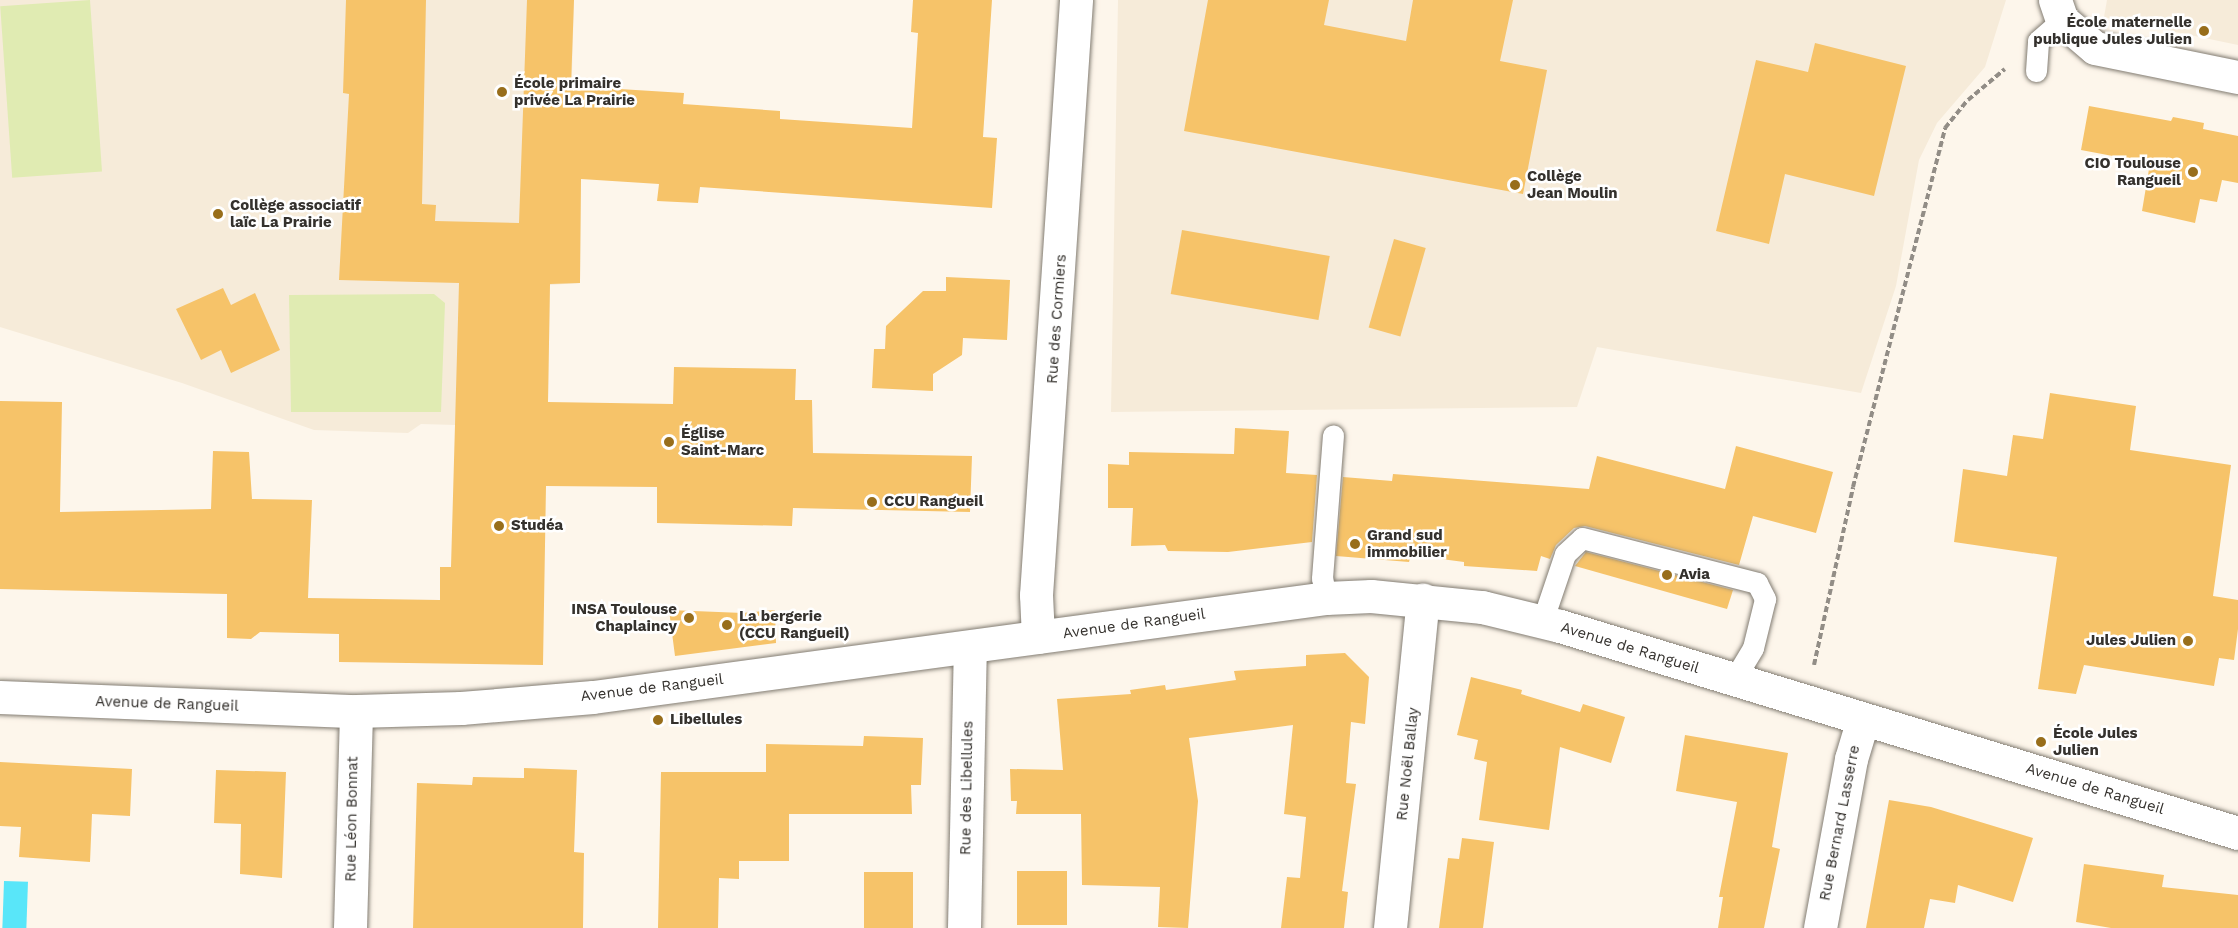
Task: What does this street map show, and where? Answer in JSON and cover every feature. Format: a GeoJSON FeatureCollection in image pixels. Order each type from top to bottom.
{"type":"FeatureCollection","features":[{"type":"Feature","properties":{"kind":"street","name":"Rue des Cormiers"},"geometry":{"type":"LineString","coordinates":[[1038,638],[1036,595],[1076,0]]}},
{"type":"Feature","properties":{"kind":"street"},"geometry":{"type":"LineString","coordinates":[[2052,21],[2095,48],[2238,77]]}},
{"type":"Feature","properties":{"kind":"street","name":"Avenue de Rangueil"},"geometry":{"type":"LineString","coordinates":[[0,697],[356,711],[461,708],[593,697],[1326,598],[1423,600],[1482,608],[1542,622],[2238,833]]}},
{"type":"Feature","properties":{"kind":"street","name":"Rue Noël Ballay"},"geometry":{"type":"LineString","coordinates":[[1390,928],[1423,600]]}},
{"type":"Feature","properties":{"kind":"street","name":"Rue des Libellules"},"geometry":{"type":"LineString","coordinates":[[964,928],[970,647]]}},
{"type":"Feature","properties":{"kind":"street","name":"Rue Léon Bonnat"},"geometry":{"type":"LineString","coordinates":[[350,928],[356,711]]}},
{"type":"Feature","properties":{"kind":"street","name":"Rue Bernard Lasserre"},"geometry":{"type":"LineString","coordinates":[[1820,928],[1851,759],[1863,719]]}},
{"type":"Feature","properties":{"kind":"lane"},"geometry":{"type":"LineString","coordinates":[[2036,71],[2052,21]]}},
{"type":"Feature","properties":{"kind":"lane"},"geometry":{"type":"LineString","coordinates":[[1326,598],[1322,578],[1333,435]]}},
{"type":"Feature","properties":{"kind":"lane"},"geometry":{"type":"LineString","coordinates":[[1542,622],[1565,554],[1582,538],[1757,583],[1765,599],[1753,648],[1734,680]]}},
{"type":"Feature","properties":{"kind":"path"},"geometry":{"type":"LineString","coordinates":[[1813,670],[1853,487],[1945,128],[1968,100],[2052,21]]}},
{"type":"Feature","properties":{"kind":"shaded area","name":"Collège associatif laïc La Prairie"},"geometry":{"type":"Polygon","coordinates":[[[0,0],[574,0],[569,183],[581,184],[580,283],[550,285],[548,402],[456,425],[421,424],[408,433],[314,430],[182,383],[0,327],[0,0]]]}},
{"type":"Feature","properties":{"kind":"shaded area","name":"Collège Jean Moulin"},"geometry":{"type":"Polygon","coordinates":[[[1118,0],[2006,0],[1985,67],[1937,123],[1919,160],[1896,286],[1861,393],[1597,347],[1577,407],[1111,412],[1118,0]]]}},
{"type":"Feature","properties":{"kind":"shaded area","name":"École maternelle publique Jules Julien"},"geometry":{"type":"Polygon","coordinates":[[[2107,0],[2238,0],[2238,45],[2104,17],[2107,0]]]}},
{"type":"Feature","properties":{"kind":"green space"},"geometry":{"type":"Polygon","coordinates":[[[90,0],[102,172],[12,178],[0,6],[90,0]]]}},
{"type":"Feature","properties":{"kind":"green space"},"geometry":{"type":"Polygon","coordinates":[[[434,294],[445,303],[441,412],[291,412],[289,295],[434,294]]]}},
{"type":"Feature","properties":{"kind":"water"},"geometry":{"type":"Polygon","coordinates":[[[4,881],[28,882],[26,928],[2,928],[4,881]]]}},
{"type":"Feature","properties":{"kind":"building"},"geometry":{"type":"Polygon","coordinates":[[[346,0],[426,0],[422,204],[436,205],[435,221],[519,223],[527,0],[574,0],[571,86],[684,93],[683,104],[780,111],[780,119],[912,128],[918,33],[911,32],[913,0],[992,0],[983,137],[997,138],[992,208],[700,187],[698,203],[657,201],[659,184],[581,179],[580,283],[550,284],[548,402],[673,404],[674,367],[796,369],[795,400],[812,400],[813,453],[972,456],[970,512],[793,508],[792,526],[657,523],[657,487],[546,486],[543,665],[339,662],[339,634],[260,632],[251,639],[227,638],[227,594],[0,589],[0,401],[62,402],[60,512],[211,509],[213,451],[249,452],[252,499],[312,500],[308,598],[440,600],[440,567],[451,567],[459,283],[339,280],[349,94],[343,93],[346,0]]]}},
{"type":"Feature","properties":{"kind":"building"},"geometry":{"type":"Polygon","coordinates":[[[1208,0],[1329,0],[1324,25],[1406,41],[1413,0],[1513,0],[1500,61],[1547,70],[1523,194],[1184,131],[1208,0]]]}},
{"type":"Feature","properties":{"kind":"building"},"geometry":{"type":"Polygon","coordinates":[[[1815,43],[1906,66],[1874,196],[1785,174],[1769,244],[1716,231],[1756,60],[1808,72],[1815,43]]]}},
{"type":"Feature","properties":{"kind":"building","name":"CIO Toulouse Rangueil"},"geometry":{"type":"Polygon","coordinates":[[[2089,106],[2171,121],[2173,117],[2204,123],[2203,129],[2238,136],[2238,183],[2222,180],[2217,202],[2200,199],[2195,223],[2142,211],[2150,163],[2081,150],[2089,106]]]}},
{"type":"Feature","properties":{"kind":"building"},"geometry":{"type":"Polygon","coordinates":[[[1182,230],[1330,256],[1318,320],[1171,294],[1182,230]]]}},
{"type":"Feature","properties":{"kind":"building"},"geometry":{"type":"Polygon","coordinates":[[[1394,239],[1426,248],[1400,337],[1369,327],[1394,239]]]}},
{"type":"Feature","properties":{"kind":"building"},"geometry":{"type":"Polygon","coordinates":[[[946,277],[1010,280],[1007,340],[963,338],[962,355],[933,374],[933,391],[872,388],[874,349],[885,349],[886,326],[923,291],[946,291],[946,277]]]}},
{"type":"Feature","properties":{"kind":"building"},"geometry":{"type":"Polygon","coordinates":[[[223,288],[231,305],[255,293],[280,350],[231,373],[221,350],[201,360],[176,309],[223,288]]]}},
{"type":"Feature","properties":{"kind":"building"},"geometry":{"type":"Polygon","coordinates":[[[2050,393],[2136,406],[2130,450],[2231,465],[2213,596],[2238,600],[2238,629],[2234,660],[2219,658],[2214,686],[2084,665],[2076,694],[2038,689],[2057,557],[1954,542],[1963,469],[2007,476],[2013,435],[2043,439],[2050,393]]]}},
{"type":"Feature","properties":{"kind":"building"},"geometry":{"type":"Polygon","coordinates":[[[1235,428],[1289,431],[1286,473],[1317,475],[1312,542],[1228,552],[1168,551],[1165,545],[1131,546],[1133,508],[1108,508],[1108,464],[1129,465],[1129,452],[1234,454],[1235,428]]]}},
{"type":"Feature","properties":{"kind":"building"},"geometry":{"type":"Polygon","coordinates":[[[1736,446],[1833,472],[1816,533],[1753,516],[1739,565],[1585,526],[1574,528],[1556,545],[1550,559],[1541,556],[1537,571],[1464,566],[1464,562],[1411,555],[1409,562],[1336,556],[1343,477],[1392,481],[1393,474],[1589,489],[1597,456],[1725,489],[1736,446]]]}},
{"type":"Feature","properties":{"kind":"building"},"geometry":{"type":"Polygon","coordinates":[[[1586,552],[1733,590],[1727,609],[1575,566],[1586,552]]]}},
{"type":"Feature","properties":{"kind":"building"},"geometry":{"type":"Polygon","coordinates":[[[669,610],[743,613],[775,610],[776,643],[675,656],[669,610]]]}},
{"type":"Feature","properties":{"kind":"building"},"geometry":{"type":"Polygon","coordinates":[[[1345,653],[1369,677],[1365,724],[1351,722],[1346,783],[1356,784],[1342,891],[1348,892],[1344,928],[1281,928],[1287,877],[1300,878],[1306,817],[1284,814],[1293,725],[1189,738],[1198,801],[1188,928],[1158,927],[1160,887],[1082,885],[1081,814],[1016,814],[1017,801],[1011,801],[1010,769],[1063,770],[1057,699],[1131,694],[1130,690],[1165,685],[1166,690],[1236,680],[1234,671],[1306,666],[1306,655],[1345,653]]]}},
{"type":"Feature","properties":{"kind":"building"},"geometry":{"type":"Polygon","coordinates":[[[1471,677],[1522,690],[1521,694],[1580,712],[1583,704],[1625,717],[1611,763],[1560,747],[1549,830],[1479,820],[1487,762],[1474,759],[1478,740],[1457,735],[1471,677]]]}},
{"type":"Feature","properties":{"kind":"building"},"geometry":{"type":"Polygon","coordinates":[[[1685,735],[1788,753],[1772,847],[1780,849],[1764,928],[1718,928],[1723,897],[1719,897],[1737,802],[1676,791],[1685,735]]]}},
{"type":"Feature","properties":{"kind":"building"},"geometry":{"type":"Polygon","coordinates":[[[864,736],[923,738],[921,785],[911,785],[912,814],[789,814],[789,861],[739,861],[739,879],[719,878],[718,928],[658,928],[661,772],[766,772],[766,744],[863,746],[864,736]]]}},
{"type":"Feature","properties":{"kind":"building"},"geometry":{"type":"Polygon","coordinates":[[[0,762],[132,769],[130,816],[92,814],[90,862],[19,857],[21,827],[0,826],[0,762]]]}},
{"type":"Feature","properties":{"kind":"building"},"geometry":{"type":"Polygon","coordinates":[[[524,768],[577,770],[574,852],[584,853],[583,928],[413,928],[417,783],[472,785],[473,777],[524,778],[524,768]]]}},
{"type":"Feature","properties":{"kind":"building"},"geometry":{"type":"Polygon","coordinates":[[[216,770],[286,772],[282,878],[240,874],[241,824],[214,823],[216,770]]]}},
{"type":"Feature","properties":{"kind":"building"},"geometry":{"type":"Polygon","coordinates":[[[1889,800],[1931,807],[2033,838],[2013,902],[1958,885],[1955,903],[1930,899],[1924,928],[1866,928],[1889,800]]]}},
{"type":"Feature","properties":{"kind":"building"},"geometry":{"type":"Polygon","coordinates":[[[1462,838],[1494,842],[1483,928],[1439,928],[1448,858],[1459,859],[1462,838]]]}},
{"type":"Feature","properties":{"kind":"building"},"geometry":{"type":"Polygon","coordinates":[[[2084,864],[2164,875],[2162,887],[2238,895],[2238,928],[2111,928],[2076,922],[2084,864]]]}},
{"type":"Feature","properties":{"kind":"building"},"geometry":{"type":"Polygon","coordinates":[[[1017,871],[1067,871],[1067,925],[1017,925],[1017,871]]]}},
{"type":"Feature","properties":{"kind":"building"},"geometry":{"type":"Polygon","coordinates":[[[864,872],[913,872],[913,928],[864,928],[864,872]]]}},
{"type":"Feature","properties":{"kind":"place","name":"École maternelle publique Jules Julien"},"geometry":{"type":"Point","coordinates":[2204,31]}},
{"type":"Feature","properties":{"kind":"place","name":"École primaire privée La Prairie"},"geometry":{"type":"Point","coordinates":[502,92]}},
{"type":"Feature","properties":{"kind":"place","name":"CIO Toulouse Rangueil"},"geometry":{"type":"Point","coordinates":[2193,172]}},
{"type":"Feature","properties":{"kind":"place","name":"Collège Jean Moulin"},"geometry":{"type":"Point","coordinates":[1515,185]}},
{"type":"Feature","properties":{"kind":"place","name":"Collège associatif laïc La Prairie"},"geometry":{"type":"Point","coordinates":[218,214]}},
{"type":"Feature","properties":{"kind":"place","name":"Église Saint-Marc"},"geometry":{"type":"Point","coordinates":[669,442]}},
{"type":"Feature","properties":{"kind":"place","name":"CCU Rangueil"},"geometry":{"type":"Point","coordinates":[872,502]}},
{"type":"Feature","properties":{"kind":"place","name":"Studéa"},"geometry":{"type":"Point","coordinates":[499,526]}},
{"type":"Feature","properties":{"kind":"place","name":"Grand sud immobilier"},"geometry":{"type":"Point","coordinates":[1355,544]}},
{"type":"Feature","properties":{"kind":"place","name":"Avia"},"geometry":{"type":"Point","coordinates":[1667,575]}},
{"type":"Feature","properties":{"kind":"place","name":"INSA Toulouse Chaplaincy"},"geometry":{"type":"Point","coordinates":[689,618]}},
{"type":"Feature","properties":{"kind":"place","name":"La bergerie (CCU Rangueil)"},"geometry":{"type":"Point","coordinates":[727,625]}},
{"type":"Feature","properties":{"kind":"place","name":"Jules Julien"},"geometry":{"type":"Point","coordinates":[2188,641]}},
{"type":"Feature","properties":{"kind":"place","name":"Libellules"},"geometry":{"type":"Point","coordinates":[658,720]}},
{"type":"Feature","properties":{"kind":"place","name":"École Jules Julien"},"geometry":{"type":"Point","coordinates":[2041,742]}}]}
